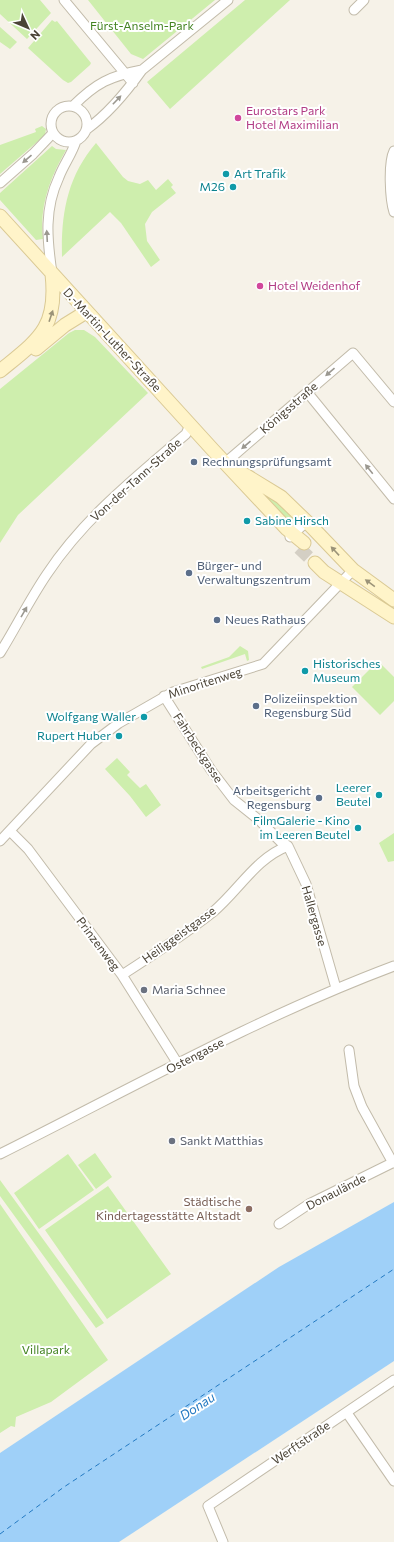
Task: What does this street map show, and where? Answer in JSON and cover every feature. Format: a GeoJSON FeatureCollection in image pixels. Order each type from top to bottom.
{"type":"FeatureCollection","features":[{"type":"Feature","properties":{"kind":"street"},"geometry":{"type":"LineString","coordinates":[[64,0],[133,83]]}},
{"type":"Feature","properties":{"kind":"street"},"geometry":{"type":"LineString","coordinates":[[0,371],[18,357],[44,330],[51,316],[54,298],[47,242],[48,211],[59,176],[71,156],[76,141],[133,83],[142,70],[228,0]]}},
{"type":"Feature","properties":{"kind":"street"},"geometry":{"type":"LineString","coordinates":[[354,10],[364,0]]}},
{"type":"Feature","properties":{"kind":"street"},"geometry":{"type":"LineString","coordinates":[[73,106],[84,95],[106,79],[125,73],[142,70]]}},
{"type":"Feature","properties":{"kind":"street"},"geometry":{"type":"LineString","coordinates":[[76,141],[66,142],[61,140],[53,133],[51,121],[56,111],[65,106],[73,106],[84,112],[87,120],[87,129]]}},
{"type":"Feature","properties":{"kind":"street"},"geometry":{"type":"LineString","coordinates":[[0,183],[33,154],[53,133]]}},
{"type":"Feature","properties":{"kind":"street"},"geometry":{"type":"LineString","coordinates":[[394,151],[391,157],[391,176],[394,212]]}},
{"type":"Feature","properties":{"kind":"street","name":"D.-Martin-Luther-Straße"},"geometry":{"type":"LineString","coordinates":[[0,216],[86,312],[302,545]]}},
{"type":"Feature","properties":{"kind":"street"},"geometry":{"type":"LineString","coordinates":[[18,357],[31,352],[64,325],[86,312]]}},
{"type":"Feature","properties":{"kind":"street","name":"Königsstraße"},"geometry":{"type":"LineString","coordinates":[[225,463],[353,353],[394,402]]}},
{"type":"Feature","properties":{"kind":"street"},"geometry":{"type":"LineString","coordinates":[[307,392],[394,499]]}},
{"type":"Feature","properties":{"kind":"street","name":"Von-der-Tann-Straße"},"geometry":{"type":"LineString","coordinates":[[2,649],[46,574],[69,545],[100,510],[186,434],[190,425]]}},
{"type":"Feature","properties":{"kind":"street","name":"D.-Martin-Luther-Straße"},"geometry":{"type":"LineString","coordinates":[[225,463],[281,497],[353,570],[394,600]]}},
{"type":"Feature","properties":{"kind":"street"},"geometry":{"type":"LineString","coordinates":[[290,533],[308,523]]}},
{"type":"Feature","properties":{"kind":"street"},"geometry":{"type":"LineString","coordinates":[[318,561],[342,582],[394,617]]}},
{"type":"Feature","properties":{"kind":"street","name":"Minoritenweg"},"geometry":{"type":"LineString","coordinates":[[0,841],[91,744],[119,723],[164,696],[263,664],[353,570]]}},
{"type":"Feature","properties":{"kind":"street","name":"Fahrbeckgasse"},"geometry":{"type":"LineString","coordinates":[[164,696],[211,770],[234,800],[259,820],[281,842],[288,846]]}},
{"type":"Feature","properties":{"kind":"street","name":"Prinzenweg"},"geometry":{"type":"LineString","coordinates":[[10,831],[28,849],[122,975],[178,1064]]}},
{"type":"Feature","properties":{"kind":"street","name":"Heiliggeistgasse"},"geometry":{"type":"LineString","coordinates":[[122,975],[186,932],[214,911],[250,873],[276,850],[288,846]]}},
{"type":"Feature","properties":{"kind":"street","name":"Hallergasse"},"geometry":{"type":"LineString","coordinates":[[288,846],[306,884],[336,988]]}},
{"type":"Feature","properties":{"kind":"street","name":"Ostengasse"},"geometry":{"type":"LineString","coordinates":[[0,1154],[280,1013],[336,988],[394,966]]}},
{"type":"Feature","properties":{"kind":"street"},"geometry":{"type":"LineString","coordinates":[[349,1050],[354,1086],[362,1107],[393,1163]]}},
{"type":"Feature","properties":{"kind":"street","name":"Donaulände"},"geometry":{"type":"LineString","coordinates":[[279,1224],[309,1204],[393,1163]]}},
{"type":"Feature","properties":{"kind":"street","name":"Werftstraße"},"geometry":{"type":"LineString","coordinates":[[223,1542],[208,1506],[394,1380]]}},
{"type":"Feature","properties":{"kind":"street"},"geometry":{"type":"LineString","coordinates":[[347,1413],[390,1468],[394,1481]]}},
{"type":"Feature","properties":{"kind":"green space"},"geometry":{"type":"Polygon","coordinates":[[[0,0],[40,0],[51,13],[27,39],[0,14],[0,0]]]}},
{"type":"Feature","properties":{"kind":"green space","name":"Fürst-Anselm-Park"},"geometry":{"type":"Polygon","coordinates":[[[88,0],[215,0],[143,59],[131,54],[88,0]]]}},
{"type":"Feature","properties":{"kind":"green space"},"geometry":{"type":"Polygon","coordinates":[[[245,0],[290,0],[170,109],[147,82],[245,0]]]}},
{"type":"Feature","properties":{"kind":"green space"},"geometry":{"type":"Polygon","coordinates":[[[52,20],[55,22],[57,21],[91,63],[71,82],[68,83],[28,48],[52,20]]]}},
{"type":"Feature","properties":{"kind":"green space"},"geometry":{"type":"Polygon","coordinates":[[[0,27],[17,42],[10,49],[0,42],[0,27]]]}},
{"type":"Feature","properties":{"kind":"green space"},"geometry":{"type":"Polygon","coordinates":[[[42,126],[46,129],[45,135],[0,174],[0,145],[36,132],[35,129],[42,126]]]}},
{"type":"Feature","properties":{"kind":"green space"},"geometry":{"type":"Polygon","coordinates":[[[96,143],[123,177],[128,181],[140,184],[148,180],[156,190],[168,179],[173,185],[171,187],[176,193],[152,212],[145,224],[147,241],[160,260],[151,267],[121,223],[110,212],[62,257],[65,211],[72,183],[78,169],[96,143]]]}},
{"type":"Feature","properties":{"kind":"green space"},"geometry":{"type":"Polygon","coordinates":[[[52,146],[56,149],[66,150],[55,171],[44,204],[42,227],[43,239],[36,240],[0,200],[0,193],[52,146]]]}},
{"type":"Feature","properties":{"kind":"green space"},"geometry":{"type":"Polygon","coordinates":[[[75,330],[84,330],[95,337],[148,393],[18,515],[0,543],[0,389],[69,333],[75,330]]]}},
{"type":"Feature","properties":{"kind":"green space"},"geometry":{"type":"Polygon","coordinates":[[[265,494],[271,497],[302,523],[294,528],[265,496],[265,494]]]}},
{"type":"Feature","properties":{"kind":"green space"},"geometry":{"type":"Polygon","coordinates":[[[240,646],[248,651],[249,660],[247,661],[245,654],[202,669],[201,667],[229,657],[240,646]]]}},
{"type":"Feature","properties":{"kind":"green space"},"geometry":{"type":"Polygon","coordinates":[[[378,661],[394,677],[394,701],[380,715],[352,687],[378,661]]]}},
{"type":"Feature","properties":{"kind":"green space"},"geometry":{"type":"Polygon","coordinates":[[[117,758],[130,772],[127,775],[140,788],[146,784],[161,805],[146,817],[130,796],[105,769],[117,758]]]}},
{"type":"Feature","properties":{"kind":"green space"},"geometry":{"type":"Polygon","coordinates":[[[394,833],[394,861],[388,862],[379,843],[394,833]]]}},
{"type":"Feature","properties":{"kind":"green space"},"geometry":{"type":"Polygon","coordinates":[[[95,1153],[112,1177],[96,1189],[78,1165],[95,1153]]]}},
{"type":"Feature","properties":{"kind":"green space"},"geometry":{"type":"Polygon","coordinates":[[[68,1154],[94,1190],[39,1229],[14,1193],[68,1154]]]}},
{"type":"Feature","properties":{"kind":"green space"},"geometry":{"type":"Polygon","coordinates":[[[0,1180],[104,1323],[96,1328],[0,1196],[0,1180]]]}},
{"type":"Feature","properties":{"kind":"green space"},"geometry":{"type":"Polygon","coordinates":[[[108,1186],[171,1274],[107,1319],[45,1230],[108,1186]]]}},
{"type":"Feature","properties":{"kind":"green space","name":"Villapark"},"geometry":{"type":"Polygon","coordinates":[[[0,1204],[108,1360],[51,1402],[16,1417],[15,1427],[11,1426],[0,1433],[0,1204]]]}},
{"type":"Feature","properties":{"kind":"water","name":"Donau"},"geometry":{"type":"Polygon","coordinates":[[[394,1202],[394,1361],[119,1542],[0,1542],[0,1453],[279,1267],[394,1202]]]}},
{"type":"Feature","properties":{"kind":"ferry route"},"geometry":{"type":"LineString","coordinates":[[0,1534],[64,1487],[394,1269]]}},
{"type":"Feature","properties":{"kind":"tunnel"},"geometry":{"type":"LineString","coordinates":[[299,548],[315,563]]}},
{"type":"Feature","properties":{"kind":"place","name":"Eurostars Park Hotel Maximilian"},"geometry":{"type":"Point","coordinates":[238,118]}},
{"type":"Feature","properties":{"kind":"place","name":"Art Trafik"},"geometry":{"type":"Point","coordinates":[226,174]}},
{"type":"Feature","properties":{"kind":"place","name":"M26"},"geometry":{"type":"Point","coordinates":[233,187]}},
{"type":"Feature","properties":{"kind":"place","name":"Hotel Weidenhof"},"geometry":{"type":"Point","coordinates":[260,286]}},
{"type":"Feature","properties":{"kind":"place","name":"Rechnungsprüfungsamt"},"geometry":{"type":"Point","coordinates":[194,462]}},
{"type":"Feature","properties":{"kind":"place","name":"Sabine Hirsch"},"geometry":{"type":"Point","coordinates":[247,521]}},
{"type":"Feature","properties":{"kind":"place","name":"Bürger- und Verwaltungszentrum"},"geometry":{"type":"Point","coordinates":[189,573]}},
{"type":"Feature","properties":{"kind":"place","name":"Neues Rathaus"},"geometry":{"type":"Point","coordinates":[217,620]}},
{"type":"Feature","properties":{"kind":"place","name":"Historisches Museum"},"geometry":{"type":"Point","coordinates":[305,671]}},
{"type":"Feature","properties":{"kind":"place","name":"Polizeiinspektion Regensburg Süd"},"geometry":{"type":"Point","coordinates":[256,706]}},
{"type":"Feature","properties":{"kind":"place","name":"Wolfgang Waller"},"geometry":{"type":"Point","coordinates":[144,717]}},
{"type":"Feature","properties":{"kind":"place","name":"Rupert Huber"},"geometry":{"type":"Point","coordinates":[119,736]}},
{"type":"Feature","properties":{"kind":"place","name":"Leerer Beutel"},"geometry":{"type":"Point","coordinates":[379,795]}},
{"type":"Feature","properties":{"kind":"place","name":"Arbeitsgericht Regensburg"},"geometry":{"type":"Point","coordinates":[319,798]}},
{"type":"Feature","properties":{"kind":"place","name":"FilmGalerie - Kino im Leeren Beutel"},"geometry":{"type":"Point","coordinates":[358,828]}},
{"type":"Feature","properties":{"kind":"place","name":"Maria Schnee"},"geometry":{"type":"Point","coordinates":[144,990]}},
{"type":"Feature","properties":{"kind":"place","name":"Sankt Matthias"},"geometry":{"type":"Point","coordinates":[172,1141]}},
{"type":"Feature","properties":{"kind":"place","name":"Städtische Kindertagesstätte Altstadt"},"geometry":{"type":"Point","coordinates":[249,1209]}}]}
